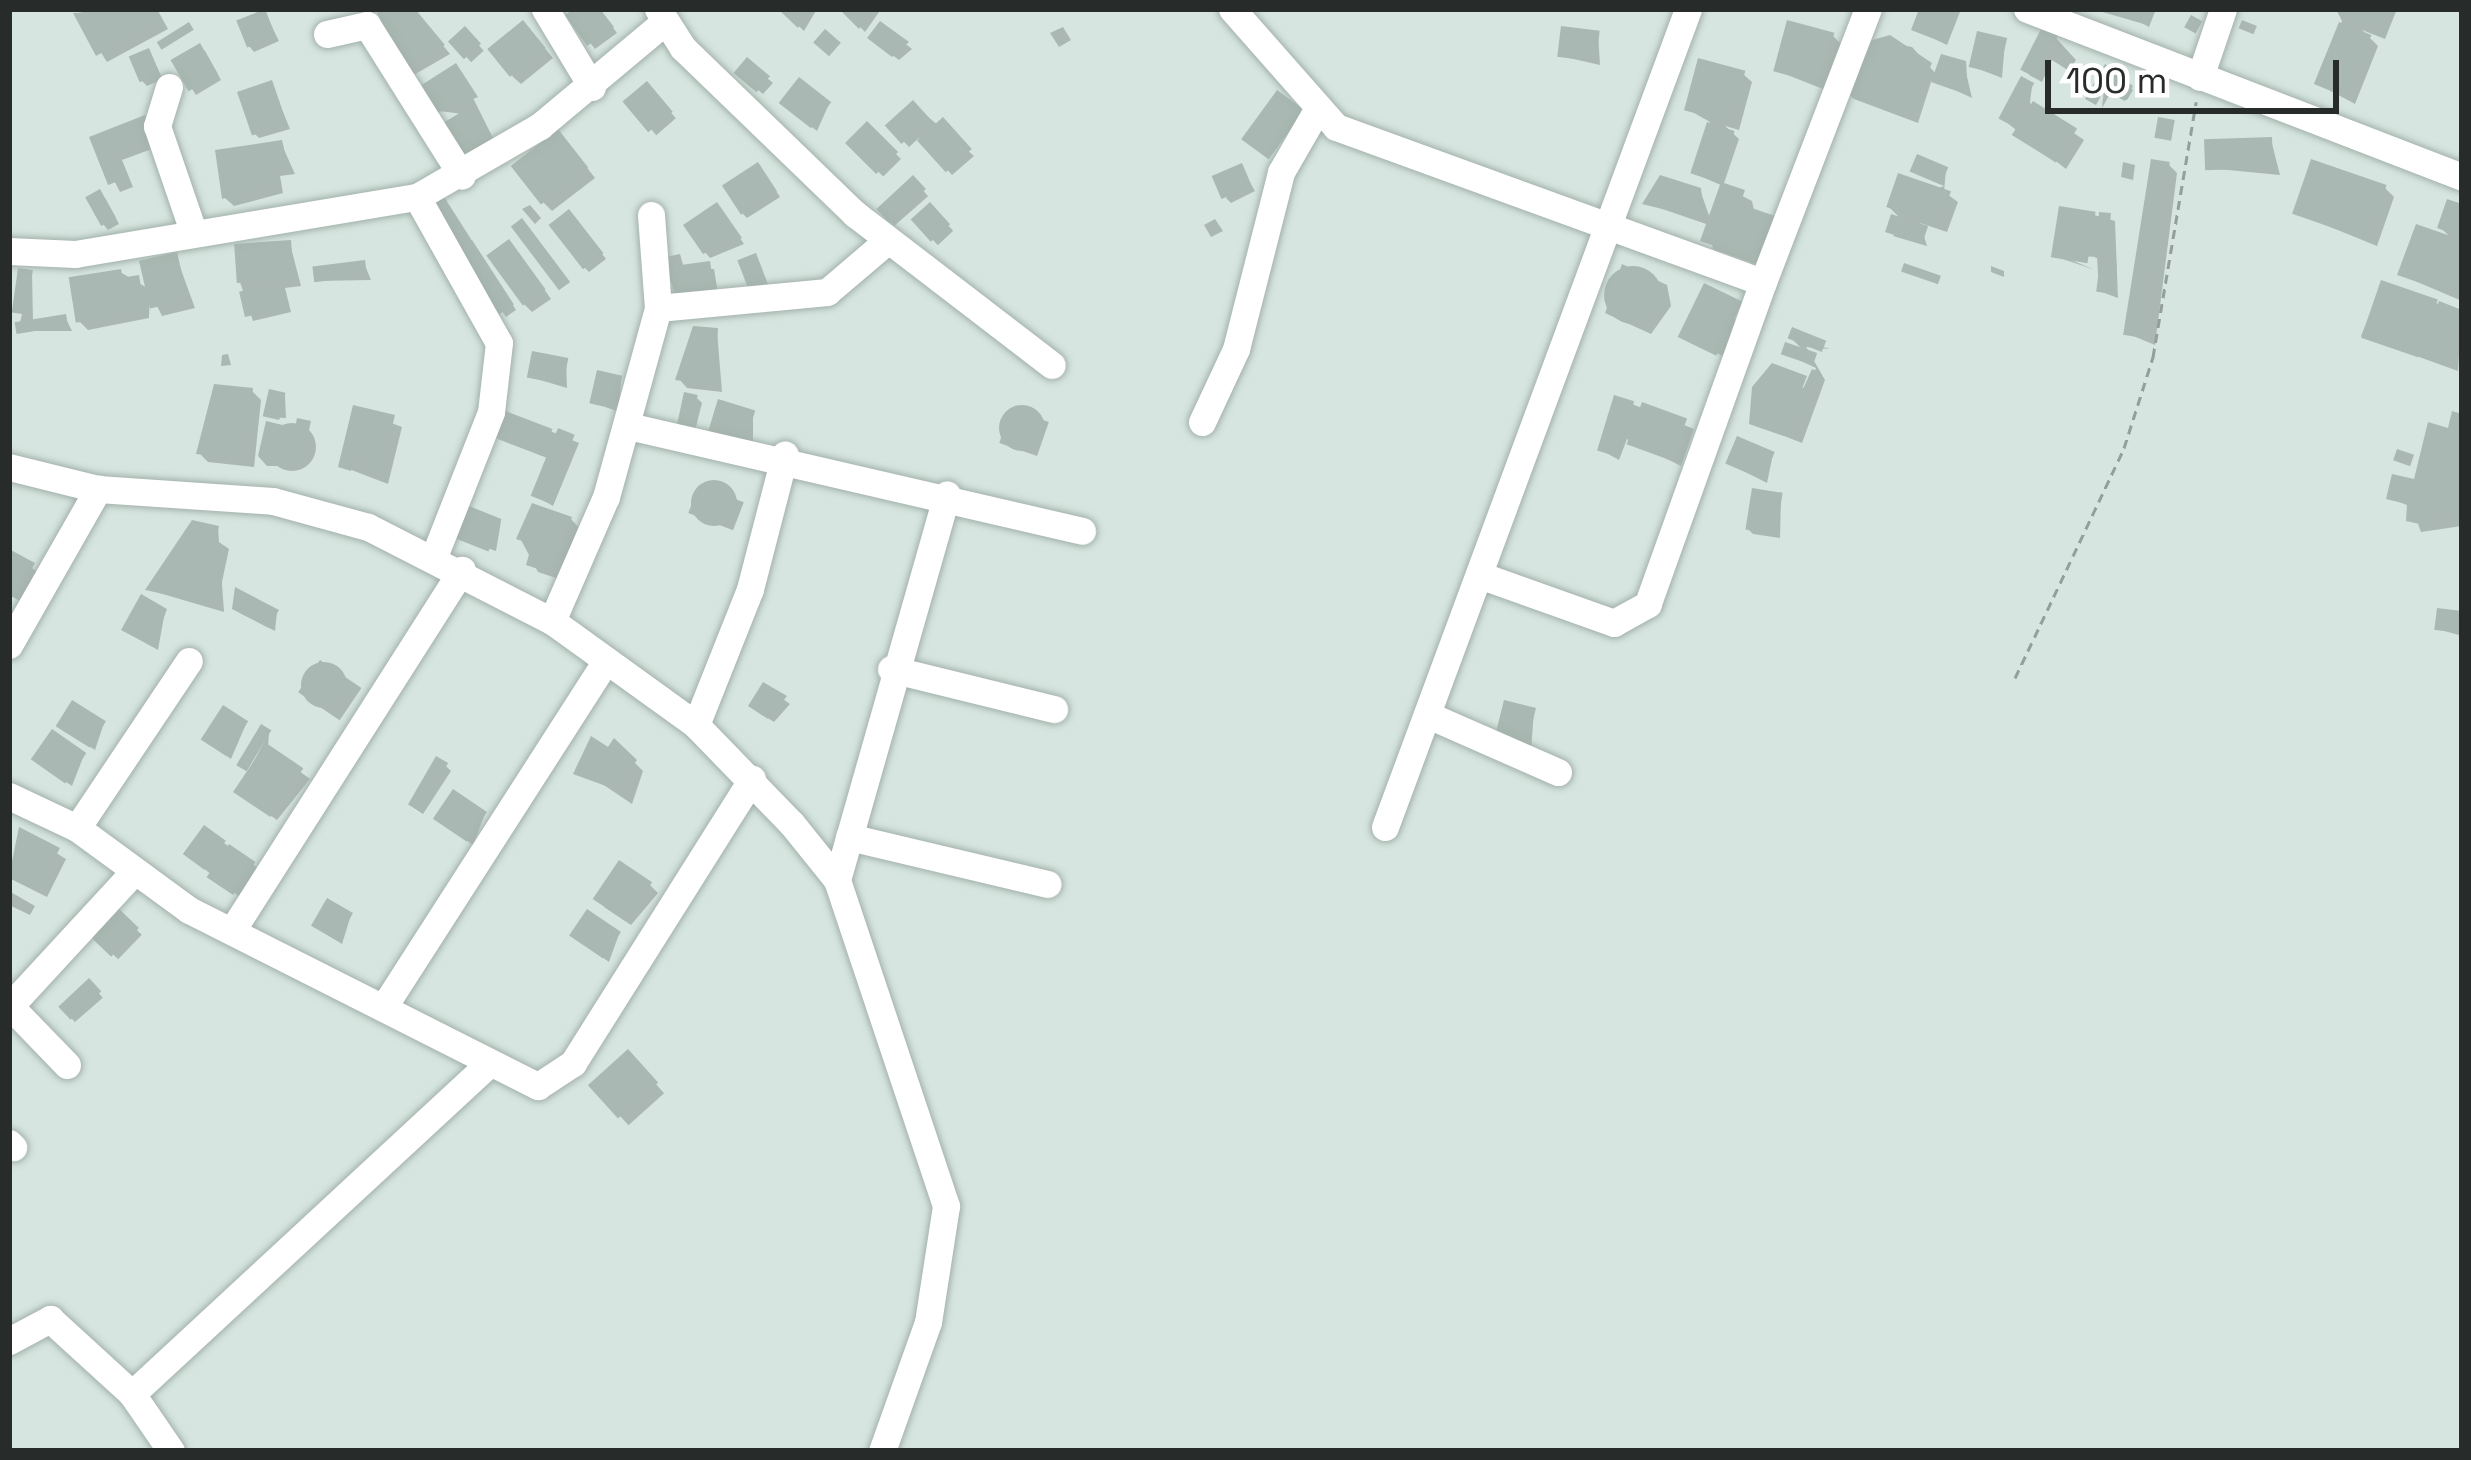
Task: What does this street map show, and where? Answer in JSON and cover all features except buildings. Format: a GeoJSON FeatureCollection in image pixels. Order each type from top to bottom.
{"type":"FeatureCollection","features":[{"type":"Feature","properties":{"kind":"street"},"geometry":{"type":"LineString","coordinates":[[545,9],[592,87]]}},
{"type":"Feature","properties":{"kind":"street"},"geometry":{"type":"LineString","coordinates":[[1232,9],[1316,113],[1485,190],[1606,223],[1763,282]]}},
{"type":"Feature","properties":{"kind":"street"},"geometry":{"type":"LineString","coordinates":[[1385,827],[1485,577],[1606,223],[1688,9]]}},
{"type":"Feature","properties":{"kind":"street"},"geometry":{"type":"LineString","coordinates":[[1485,577],[1614,623],[1648,604],[1763,282],[1868,9]]}},
{"type":"Feature","properties":{"kind":"street"},"geometry":{"type":"LineString","coordinates":[[2027,9],[2462,177]]}},
{"type":"Feature","properties":{"kind":"street"},"geometry":{"type":"LineString","coordinates":[[2200,77],[2223,9]]}},
{"type":"Feature","properties":{"kind":"street"},"geometry":{"type":"LineString","coordinates":[[9,251],[74,254],[192,228],[417,197],[462,176],[592,87],[660,16],[888,240],[1052,365]]}},
{"type":"Feature","properties":{"kind":"street"},"geometry":{"type":"LineString","coordinates":[[327,34],[367,25],[462,176]]}},
{"type":"Feature","properties":{"kind":"street"},"geometry":{"type":"LineString","coordinates":[[169,87],[155,111],[192,228]]}},
{"type":"Feature","properties":{"kind":"street"},"geometry":{"type":"LineString","coordinates":[[1202,422],[1236,349],[1281,172],[1316,113]]}},
{"type":"Feature","properties":{"kind":"street"},"geometry":{"type":"LineString","coordinates":[[417,197],[499,344],[491,412],[434,557]]}},
{"type":"Feature","properties":{"kind":"street"},"geometry":{"type":"LineString","coordinates":[[552,621],[628,426],[658,308],[651,214]]}},
{"type":"Feature","properties":{"kind":"street"},"geometry":{"type":"LineString","coordinates":[[658,308],[826,292],[888,240]]}},
{"type":"Feature","properties":{"kind":"street"},"geometry":{"type":"LineString","coordinates":[[628,426],[785,454],[1082,531]]}},
{"type":"Feature","properties":{"kind":"street"},"geometry":{"type":"LineString","coordinates":[[696,725],[750,589],[785,454]]}},
{"type":"Feature","properties":{"kind":"street"},"geometry":{"type":"LineString","coordinates":[[9,467],[98,489],[302,506],[434,557],[552,621],[696,725],[752,779],[837,880],[946,1205],[928,1322],[882,1451]]}},
{"type":"Feature","properties":{"kind":"street"},"geometry":{"type":"LineString","coordinates":[[9,645],[98,489]]}},
{"type":"Feature","properties":{"kind":"street"},"geometry":{"type":"LineString","coordinates":[[837,880],[891,669],[946,494]]}},
{"type":"Feature","properties":{"kind":"street"},"geometry":{"type":"LineString","coordinates":[[232,929],[462,570]]}},
{"type":"Feature","properties":{"kind":"street"},"geometry":{"type":"LineString","coordinates":[[383,1008],[606,660]]}},
{"type":"Feature","properties":{"kind":"street"},"geometry":{"type":"LineString","coordinates":[[77,828],[189,662]]}},
{"type":"Feature","properties":{"kind":"street"},"geometry":{"type":"LineString","coordinates":[[891,669],[1054,710]]}},
{"type":"Feature","properties":{"kind":"street"},"geometry":{"type":"LineString","coordinates":[[1428,715],[1558,772]]}},
{"type":"Feature","properties":{"kind":"street"},"geometry":{"type":"LineString","coordinates":[[9,796],[77,828],[132,874],[232,929],[487,1065],[538,1086],[561,1077],[752,779]]}},
{"type":"Feature","properties":{"kind":"street"},"geometry":{"type":"LineString","coordinates":[[849,837],[1048,884]]}},
{"type":"Feature","properties":{"kind":"street"},"geometry":{"type":"LineString","coordinates":[[67,1065],[9,1005],[132,874]]}},
{"type":"Feature","properties":{"kind":"street"},"geometry":{"type":"LineString","coordinates":[[132,1394],[487,1065]]}},
{"type":"Feature","properties":{"kind":"street"},"geometry":{"type":"LineString","coordinates":[[9,1341],[50,1319],[132,1394],[171,1451]]}},
{"type":"Feature","properties":{"kind":"path"},"geometry":{"type":"LineString","coordinates":[[2015,678],[2076,566],[2146,380],[2200,77]]}}]}
